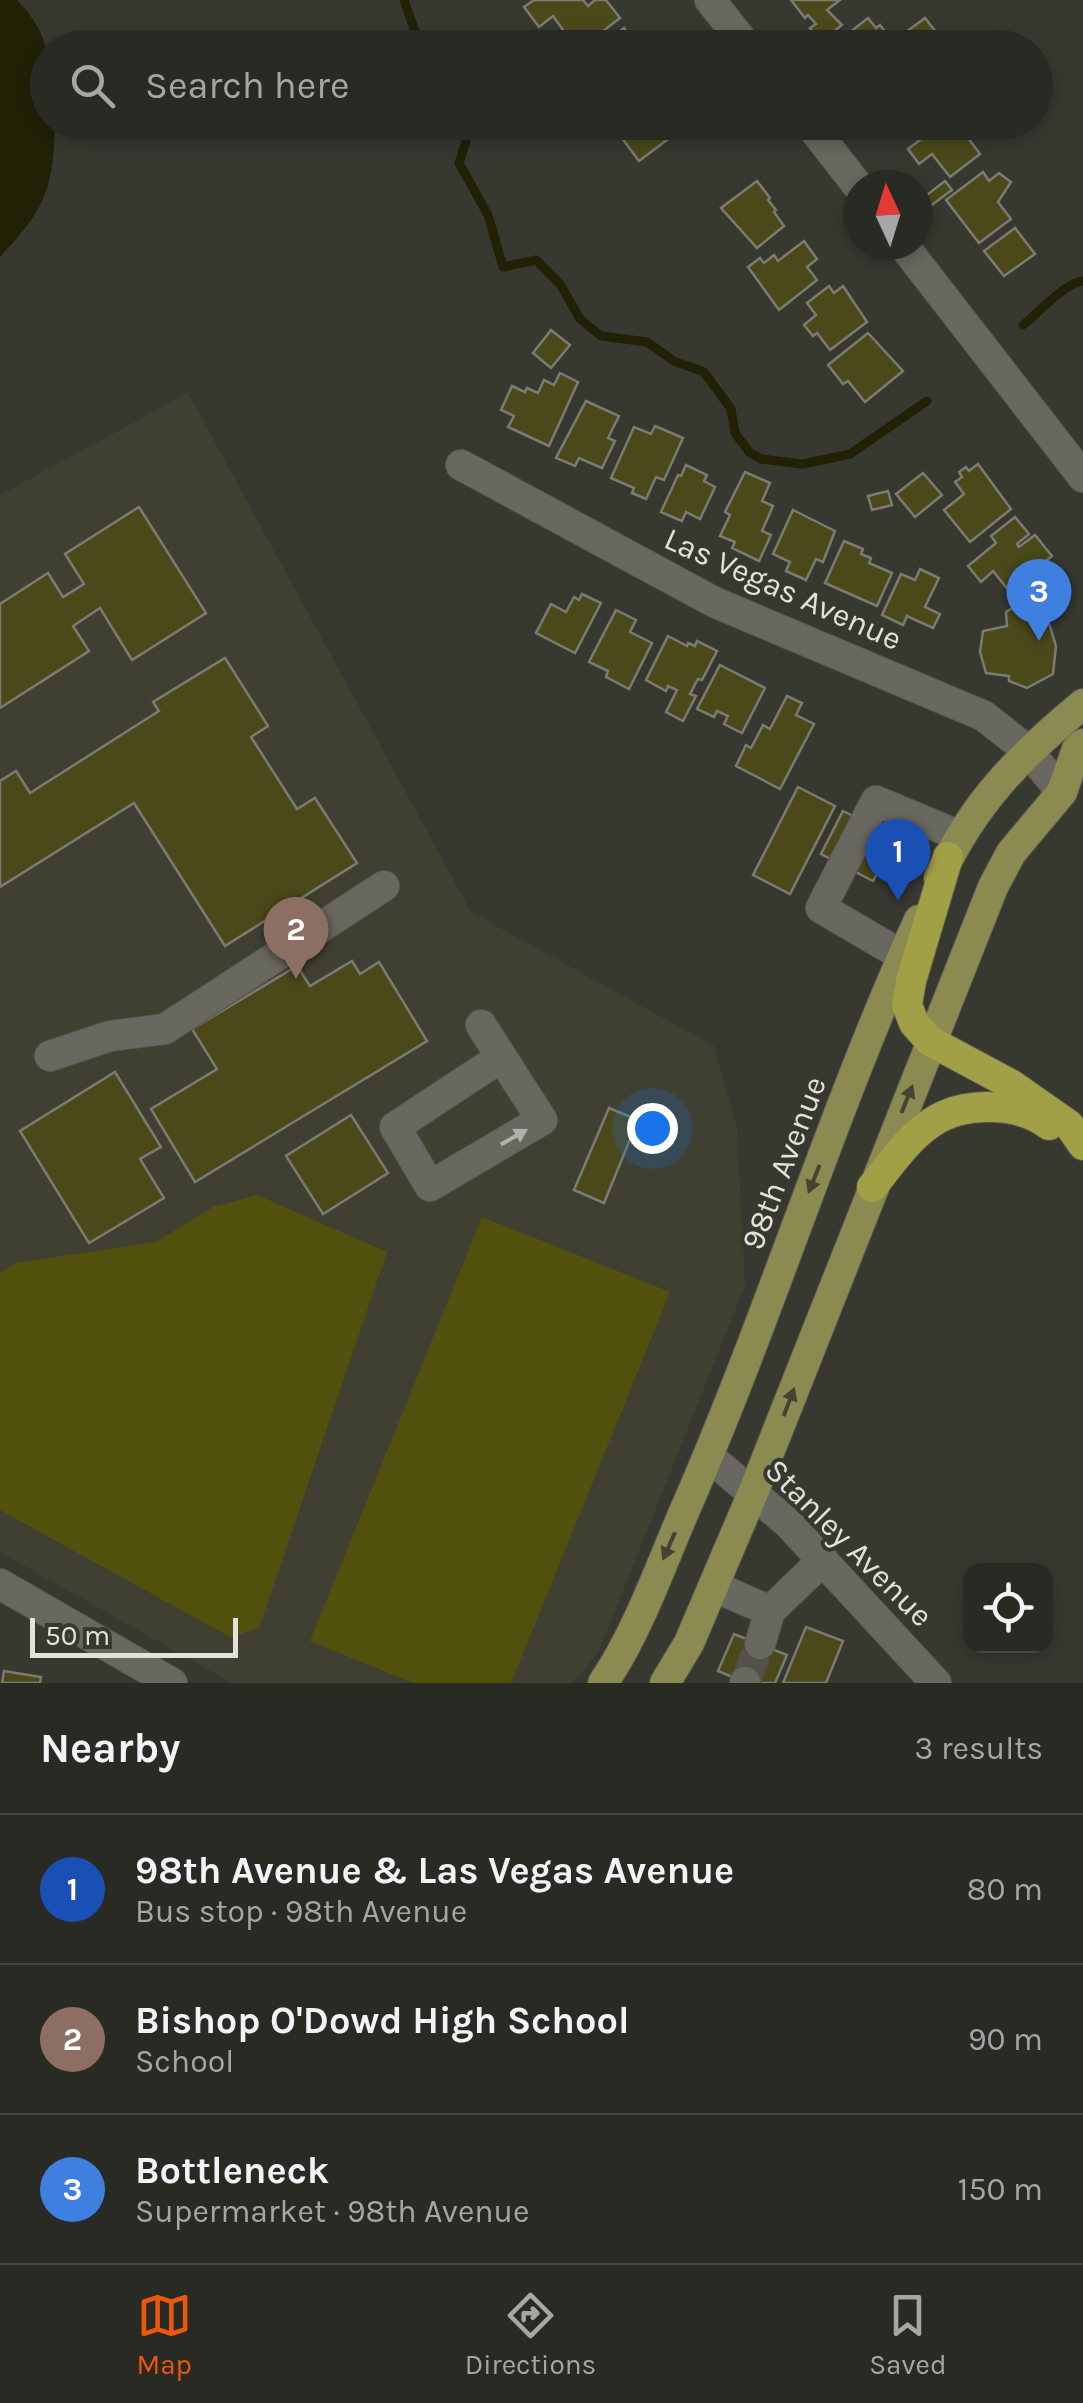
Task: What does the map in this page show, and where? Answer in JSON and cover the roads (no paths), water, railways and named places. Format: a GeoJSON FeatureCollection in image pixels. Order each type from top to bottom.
{"type":"FeatureCollection","features":[{"type":"Feature","properties":{"kind":"highway"},"geometry":{"type":"LineString","coordinates":[[954,847],[907,1005],[914,1023],[930,1041],[1012,1084],[1070,1125],[1083,1147]]}},
{"type":"Feature","properties":{"kind":"highway"},"geometry":{"type":"LineString","coordinates":[[872,1186],[934,1120],[966,1110],[990,1107],[1040,1118],[1083,1147]]}},
{"type":"Feature","properties":{"kind":"main road","name":"98th Avenue"},"geometry":{"type":"LineString","coordinates":[[602,1683],[635,1623],[708,1456],[903,956],[954,847],[994,788],[1028,750],[1083,704]]}},
{"type":"Feature","properties":{"kind":"main road"},"geometry":{"type":"LineString","coordinates":[[665,1683],[689,1643],[753,1492],[992,887],[1012,853],[1073,782],[1076,749],[1083,744]]}},
{"type":"Feature","properties":{"kind":"street"},"geometry":{"type":"LineString","coordinates":[[710,0],[734,30]]}},
{"type":"Feature","properties":{"kind":"street"},"geometry":{"type":"LineString","coordinates":[[822,140],[846,170]]}},
{"type":"Feature","properties":{"kind":"street"},"geometry":{"type":"LineString","coordinates":[[916,260],[1083,477]]}},
{"type":"Feature","properties":{"kind":"street","name":"Las Vegas Avenue"},"geometry":{"type":"LineString","coordinates":[[461,465],[714,602],[984,716],[1073,782]]}},
{"type":"Feature","properties":{"kind":"street"},"geometry":{"type":"LineString","coordinates":[[903,956],[821,908],[876,801],[954,847]]}},
{"type":"Feature","properties":{"kind":"street"},"geometry":{"type":"LineString","coordinates":[[50,1056],[110,1036],[165,1030],[384,886]]}},
{"type":"Feature","properties":{"kind":"street"},"geometry":{"type":"LineString","coordinates":[[481,1026],[542,1120],[430,1186],[395,1127],[500,1058]]}},
{"type":"Feature","properties":{"kind":"street","name":"Stanley Avenue"},"geometry":{"type":"LineString","coordinates":[[708,1456],[753,1492],[823,1560],[936,1683]]}},
{"type":"Feature","properties":{"kind":"street"},"geometry":{"type":"LineString","coordinates":[[760,1644],[770,1611],[823,1560]]}},
{"type":"Feature","properties":{"kind":"street"},"geometry":{"type":"LineString","coordinates":[[0,1584],[172,1683]]}},
{"type":"Feature","properties":{"kind":"street"},"geometry":{"type":"LineString","coordinates":[[714,1586],[770,1611]]}},
{"type":"Feature","properties":{"kind":"waterway"},"geometry":{"type":"LineString","coordinates":[[404,0],[415,30]]}},
{"type":"Feature","properties":{"kind":"waterway"},"geometry":{"type":"LineString","coordinates":[[466,140],[459,163],[488,215],[503,267],[536,260],[560,284],[580,319],[601,336],[647,342],[674,361],[704,372],[731,409],[735,433],[749,452],[761,459],[803,464],[850,454],[927,401]]}},
{"type":"Feature","properties":{"kind":"waterway"},"geometry":{"type":"LineString","coordinates":[[1023,325],[1060,293],[1083,281]]}},
{"type":"Feature","properties":{"kind":"tunnel"},"geometry":{"type":"LineString","coordinates":[[745,1682],[760,1644]]}},
{"type":"Feature","properties":{"kind":"place","name":"Bottleneck"},"geometry":{"type":"Point","coordinates":[1039,641]}},
{"type":"Feature","properties":{"kind":"place","name":"98th Avenue & Las Vegas Avenue"},"geometry":{"type":"Point","coordinates":[898,901]}},
{"type":"Feature","properties":{"kind":"place","name":"Bishop O'Dowd High School"},"geometry":{"type":"Point","coordinates":[296,979]}}]}
